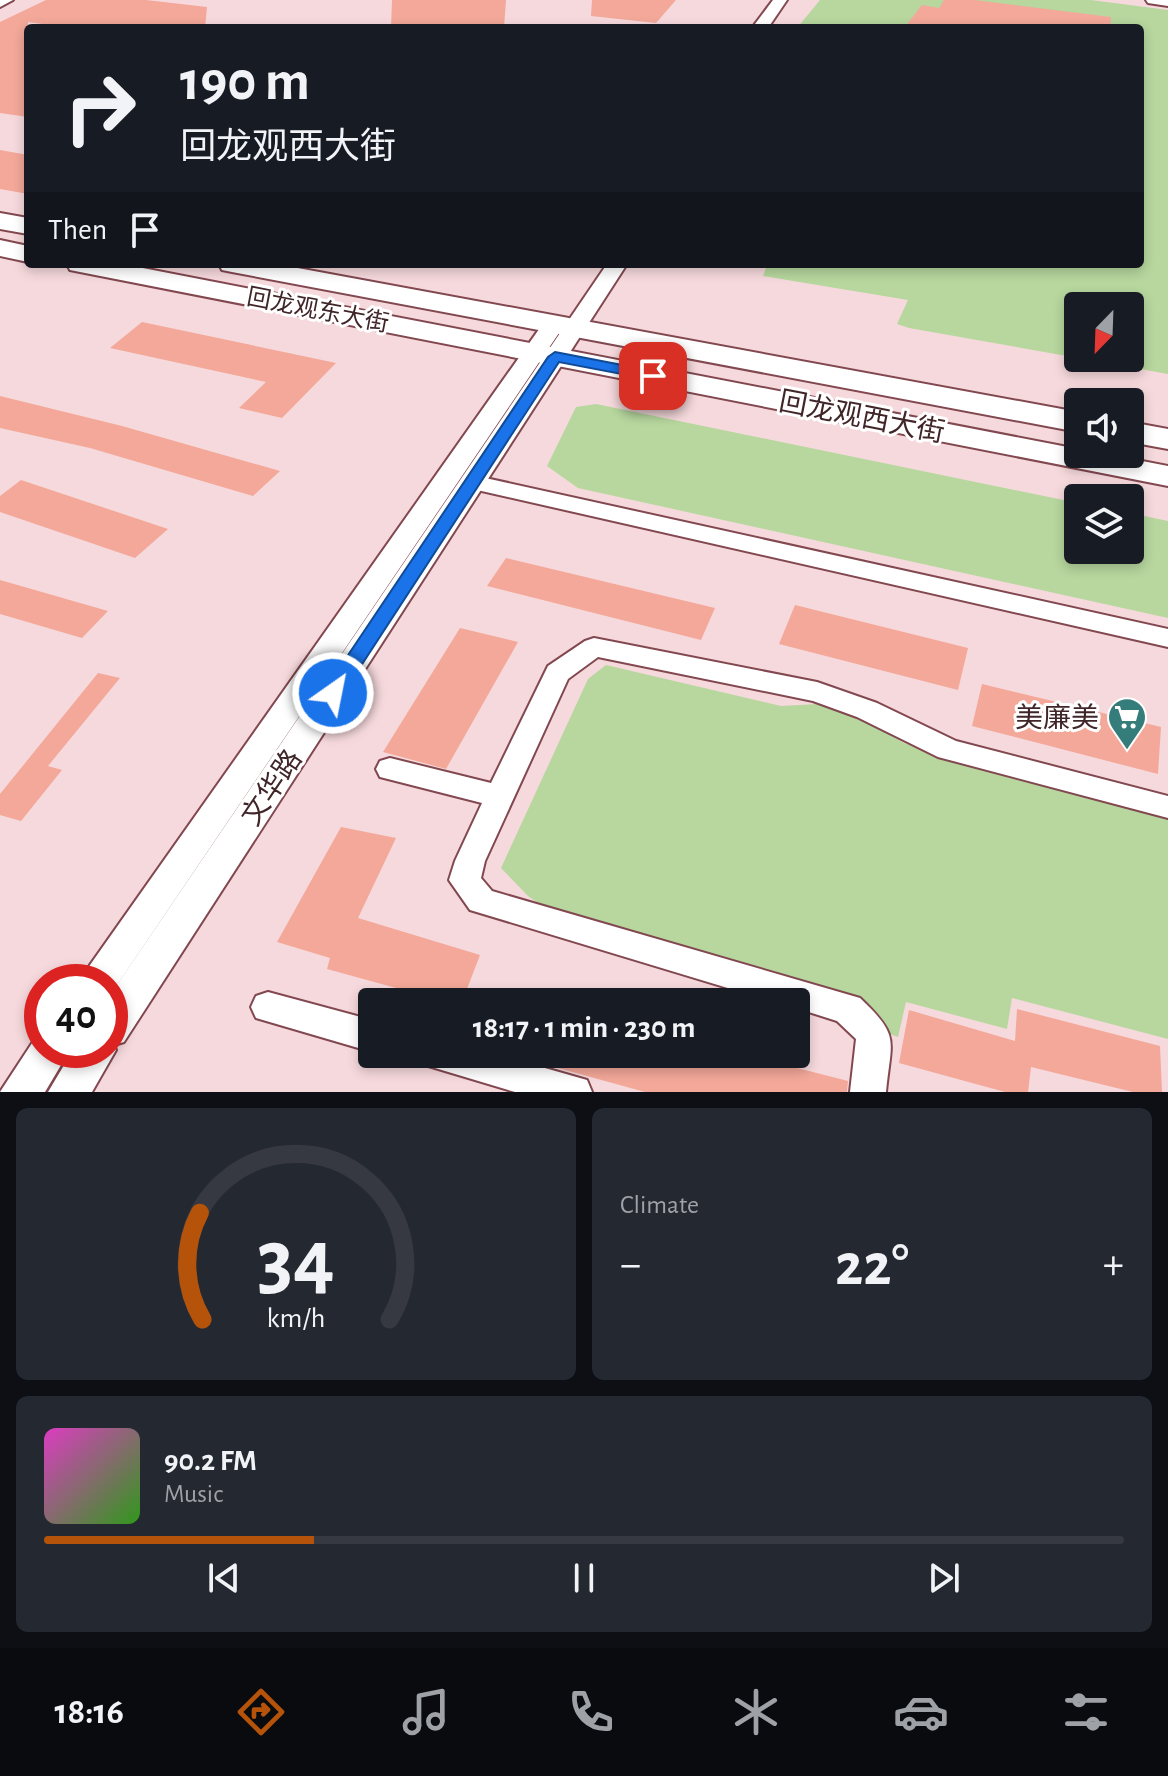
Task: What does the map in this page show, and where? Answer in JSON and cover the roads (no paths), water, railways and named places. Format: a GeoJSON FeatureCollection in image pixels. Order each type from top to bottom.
{"type":"FeatureCollection","features":[{"type":"Feature","properties":{"kind":"main road"},"geometry":{"type":"LineString","coordinates":[[0,221],[24,225]]}},
{"type":"Feature","properties":{"kind":"main road"},"geometry":{"type":"LineString","coordinates":[[0,248],[24,253]]}},
{"type":"Feature","properties":{"kind":"main road","name":"回龙观东大街"},"geometry":{"type":"LineString","coordinates":[[100,268],[545,355]]}},
{"type":"Feature","properties":{"kind":"main road","name":"回龙观东大街"},"geometry":{"type":"LineString","coordinates":[[253,268],[564,326]]}},
{"type":"Feature","properties":{"kind":"main road","name":"回龙观西大街"},"geometry":{"type":"LineString","coordinates":[[564,326],[1064,419]]}},
{"type":"Feature","properties":{"kind":"main road","name":"回龙观西大街"},"geometry":{"type":"LineString","coordinates":[[545,355],[1168,476]]}},
{"type":"Feature","properties":{"kind":"main road"},"geometry":{"type":"LineString","coordinates":[[1144,435],[1168,439]]}},
{"type":"Feature","properties":{"kind":"street"},"geometry":{"type":"LineString","coordinates":[[0,3],[6,0]]}},
{"type":"Feature","properties":{"kind":"street"},"geometry":{"type":"LineString","coordinates":[[1153,0],[1168,2]]}},
{"type":"Feature","properties":{"kind":"street"},"geometry":{"type":"LineString","coordinates":[[764,24],[788,2]]}},
{"type":"Feature","properties":{"kind":"street"},"geometry":{"type":"LineString","coordinates":[[775,24],[788,2]]}},
{"type":"Feature","properties":{"kind":"street","name":"文华路"},"geometry":{"type":"LineString","coordinates":[[110,964],[545,355],[594,268]]}},
{"type":"Feature","properties":{"kind":"street","name":"文华路"},"geometry":{"type":"LineString","coordinates":[[564,326],[614,268]]}},
{"type":"Feature","properties":{"kind":"street","name":"文华路"},"geometry":{"type":"LineString","coordinates":[[128,1002],[472,482],[545,355]]}},
{"type":"Feature","properties":{"kind":"street"},"geometry":{"type":"LineString","coordinates":[[472,482],[1168,638]]}},
{"type":"Feature","properties":{"kind":"street"},"geometry":{"type":"LineString","coordinates":[[868,1092],[874,1034],[848,1009],[481,901],[465,880],[470,861],[557,673],[594,647],[817,692],[867,710],[948,750],[1168,807]]}},
{"type":"Feature","properties":{"kind":"street"},"geometry":{"type":"LineString","coordinates":[[390,769],[501,797]]}},
{"type":"Feature","properties":{"kind":"street"},"geometry":{"type":"LineString","coordinates":[[268,1007],[358,1032]]}},
{"type":"Feature","properties":{"kind":"street"},"geometry":{"type":"LineString","coordinates":[[21,1092],[38,1068]]}},
{"type":"Feature","properties":{"kind":"street"},"geometry":{"type":"LineString","coordinates":[[69,1092],[84,1068]]}},
{"type":"Feature","properties":{"kind":"street"},"geometry":{"type":"LineString","coordinates":[[487,1068],[574,1092]]}},
{"type":"Feature","properties":{"kind":"place","name":"美廉美"},"geometry":{"type":"Point","coordinates":[1127,751]}}]}
